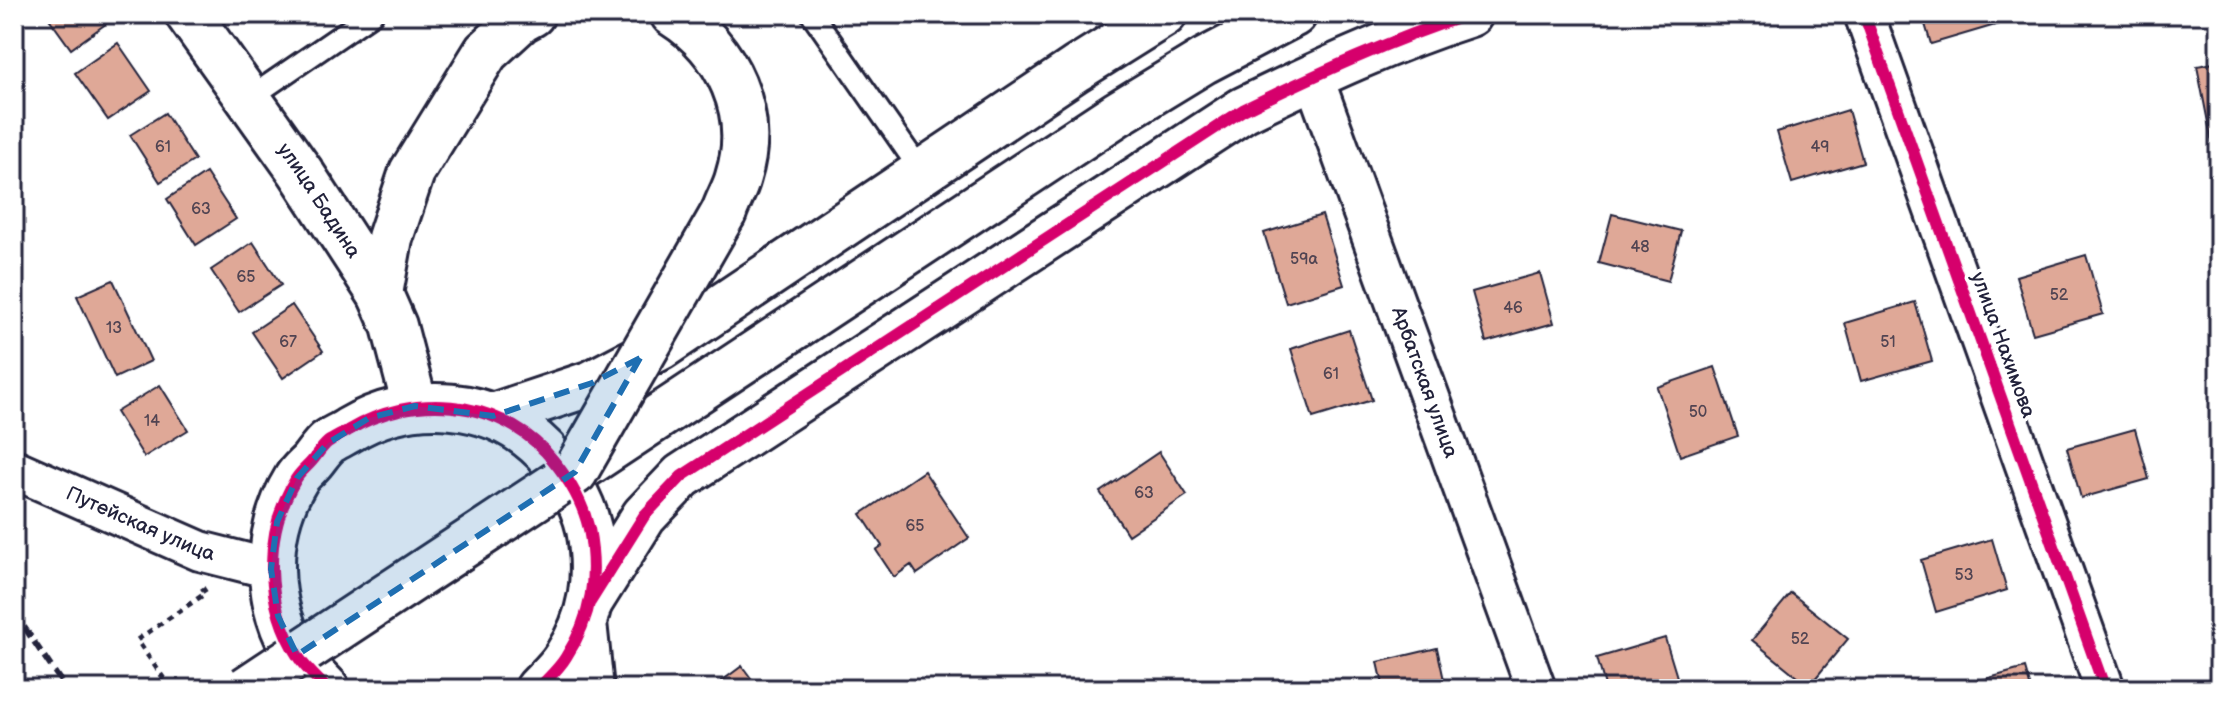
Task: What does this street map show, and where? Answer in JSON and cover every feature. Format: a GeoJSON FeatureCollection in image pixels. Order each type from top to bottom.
{"type":"FeatureCollection","features":[{"type":"Feature","properties":{"kind":"street","name":"улица Бадина"},"geometry":{"type":"LineString","coordinates":[[188,14],[300,171],[380,294],[394,326],[415,406]]}},
{"type":"Feature","properties":{"kind":"street"},"geometry":{"type":"LineString","coordinates":[[380,294],[390,238],[412,172],[486,52],[532,14]]}},
{"type":"Feature","properties":{"kind":"street"},"geometry":{"type":"LineString","coordinates":[[575,472],[724,212],[738,176],[744,114],[732,78],[716,52],[689,24],[673,14]]}},
{"type":"Feature","properties":{"kind":"street"},"geometry":{"type":"LineString","coordinates":[[493,416],[592,383],[661,347],[1076,69],[1164,14]]}},
{"type":"Feature","properties":{"kind":"street"},"geometry":{"type":"LineString","coordinates":[[246,689],[1117,114],[1204,61],[1294,14]]}},
{"type":"Feature","properties":{"kind":"street"},"geometry":{"type":"LineString","coordinates":[[538,689],[565,659],[587,612],[644,516],[682,476],[1243,110],[1313,76],[1435,25],[1470,14]]}},
{"type":"Feature","properties":{"kind":"street","name":"улица Нахимова"},"geometry":{"type":"LineString","coordinates":[[1864,14],[2105,689]]}},
{"type":"Feature","properties":{"kind":"street","name":"Арбатская улица"},"geometry":{"type":"LineString","coordinates":[[1313,76],[1536,689]]}},
{"type":"Feature","properties":{"kind":"street"},"geometry":{"type":"LineString","coordinates":[[327,689],[299,658],[278,616],[271,569],[277,522],[297,478],[328,443],[369,418],[415,406],[455,407],[493,416],[533,439],[564,472],[585,512],[594,557],[587,612],[591,689]]}},
{"type":"Feature","properties":{"kind":"street","name":"Путейская улица"},"geometry":{"type":"LineString","coordinates":[[14,469],[200,551],[271,569]]}},
{"type":"Feature","properties":{"kind":"lane"},"geometry":{"type":"LineString","coordinates":[[248,99],[372,14]]}},
{"type":"Feature","properties":{"kind":"lane"},"geometry":{"type":"LineString","coordinates":[[812,14],[922,172]]}},
{"type":"Feature","properties":{"kind":"path"},"geometry":{"type":"LineString","coordinates":[[171,689],[137,640],[206,593],[196,577]]}},
{"type":"Feature","properties":{"kind":"highlighted area"},"geometry":{"type":"Polygon","coordinates":[[[640,358],[575,472],[297,655],[278,616],[271,569],[277,522],[297,478],[328,443],[369,418],[415,406],[493,416],[592,383],[640,358]]]}},
{"type":"Feature","properties":{"kind":"building"},"geometry":{"type":"Polygon","coordinates":[[[53,14],[101,14],[107,23],[71,49],[48,17],[53,14]]]}},
{"type":"Feature","properties":{"kind":"building"},"geometry":{"type":"Polygon","coordinates":[[[1922,14],[1999,14],[2002,23],[1931,44],[1922,14]]]}},
{"type":"Feature","properties":{"kind":"building"},"geometry":{"type":"Polygon","coordinates":[[[118,43],[151,91],[108,120],[75,73],[118,43]]]}},
{"type":"Feature","properties":{"kind":"building"},"geometry":{"type":"Polygon","coordinates":[[[2219,62],[2219,179],[2197,66],[2219,62]]]}},
{"type":"Feature","properties":{"kind":"building"},"geometry":{"type":"Polygon","coordinates":[[[1848,110],[1863,162],[1792,183],[1777,132],[1848,110]]]}},
{"type":"Feature","properties":{"kind":"building"},"geometry":{"type":"Polygon","coordinates":[[[165,113],[195,160],[160,182],[130,135],[165,113]]]}},
{"type":"Feature","properties":{"kind":"building"},"geometry":{"type":"Polygon","coordinates":[[[206,173],[236,219],[196,245],[167,199],[206,173]]]}},
{"type":"Feature","properties":{"kind":"building"},"geometry":{"type":"Polygon","coordinates":[[[1612,214],[1681,231],[1668,281],[1599,263],[1612,214]]]}},
{"type":"Feature","properties":{"kind":"building"},"geometry":{"type":"Polygon","coordinates":[[[1322,215],[1344,285],[1286,303],[1264,233],[1322,215]]]}},
{"type":"Feature","properties":{"kind":"building"},"geometry":{"type":"Polygon","coordinates":[[[253,242],[281,285],[239,312],[211,270],[253,242]]]}},
{"type":"Feature","properties":{"kind":"building"},"geometry":{"type":"Polygon","coordinates":[[[2086,255],[2103,314],[2033,334],[2016,276],[2086,255]]]}},
{"type":"Feature","properties":{"kind":"building"},"geometry":{"type":"Polygon","coordinates":[[[1540,273],[1554,323],[1486,342],[1472,292],[1540,273]]]}},
{"type":"Feature","properties":{"kind":"building"},"geometry":{"type":"Polygon","coordinates":[[[113,280],[151,361],[115,378],[77,296],[113,280]]]}},
{"type":"Feature","properties":{"kind":"building"},"geometry":{"type":"Polygon","coordinates":[[[1915,302],[1932,361],[1861,381],[1845,323],[1915,302]]]}},
{"type":"Feature","properties":{"kind":"building"},"geometry":{"type":"Polygon","coordinates":[[[292,305],[323,351],[283,378],[252,332],[292,305]]]}},
{"type":"Feature","properties":{"kind":"building"},"geometry":{"type":"Polygon","coordinates":[[[1349,330],[1372,400],[1313,418],[1291,349],[1349,330]]]}},
{"type":"Feature","properties":{"kind":"building"},"geometry":{"type":"Polygon","coordinates":[[[1715,367],[1738,436],[1680,456],[1657,387],[1715,367]]]}},
{"type":"Feature","properties":{"kind":"building"},"geometry":{"type":"Polygon","coordinates":[[[160,385],[188,430],[144,457],[116,412],[160,385]]]}},
{"type":"Feature","properties":{"kind":"building"},"geometry":{"type":"Polygon","coordinates":[[[2135,429],[2149,479],[2081,498],[2067,448],[2135,429]]]}},
{"type":"Feature","properties":{"kind":"building"},"geometry":{"type":"Polygon","coordinates":[[[1159,452],[1187,495],[1128,535],[1100,492],[1159,452]]]}},
{"type":"Feature","properties":{"kind":"building"},"geometry":{"type":"Polygon","coordinates":[[[924,471],[969,538],[917,574],[911,565],[894,577],[876,550],[882,546],[861,514],[924,471]]]}},
{"type":"Feature","properties":{"kind":"building"},"geometry":{"type":"Polygon","coordinates":[[[1992,539],[2007,590],[1936,612],[1921,560],[1992,539]]]}},
{"type":"Feature","properties":{"kind":"building"},"geometry":{"type":"Polygon","coordinates":[[[1791,593],[1848,639],[1809,686],[1752,640],[1791,593]]]}},
{"type":"Feature","properties":{"kind":"building"},"geometry":{"type":"Polygon","coordinates":[[[1665,638],[1680,687],[1606,689],[1597,658],[1665,638]]]}},
{"type":"Feature","properties":{"kind":"building"},"geometry":{"type":"Polygon","coordinates":[[[1437,648],[1446,689],[1384,689],[1378,662],[1437,648]]]}},
{"type":"Feature","properties":{"kind":"building"},"geometry":{"type":"Polygon","coordinates":[[[742,666],[759,689],[711,689],[742,666]]]}},
{"type":"Feature","properties":{"kind":"building"},"geometry":{"type":"Polygon","coordinates":[[[2025,668],[2031,689],[1957,687],[2025,668]]]}},
{"type":"Feature","properties":{"kind":"railway"},"geometry":{"type":"LineString","coordinates":[[14,612],[66,689]]}},
{"type":"Feature","properties":{"kind":"cycle path"},"geometry":{"type":"LineString","coordinates":[[590,602],[644,516],[682,476],[1243,110],[1355,58],[1470,14]]}},
{"type":"Feature","properties":{"kind":"cycle path"},"geometry":{"type":"LineString","coordinates":[[1864,14],[2105,689]]}},
{"type":"Feature","properties":{"kind":"cycle path"},"geometry":{"type":"LineString","coordinates":[[327,689],[302,662],[287,637],[279,615],[272,569],[273,545],[285,500],[298,476],[328,442],[373,418],[425,406],[477,411],[502,420],[524,433],[560,469],[582,507],[592,546],[591,596],[575,642],[538,689]]}}]}
